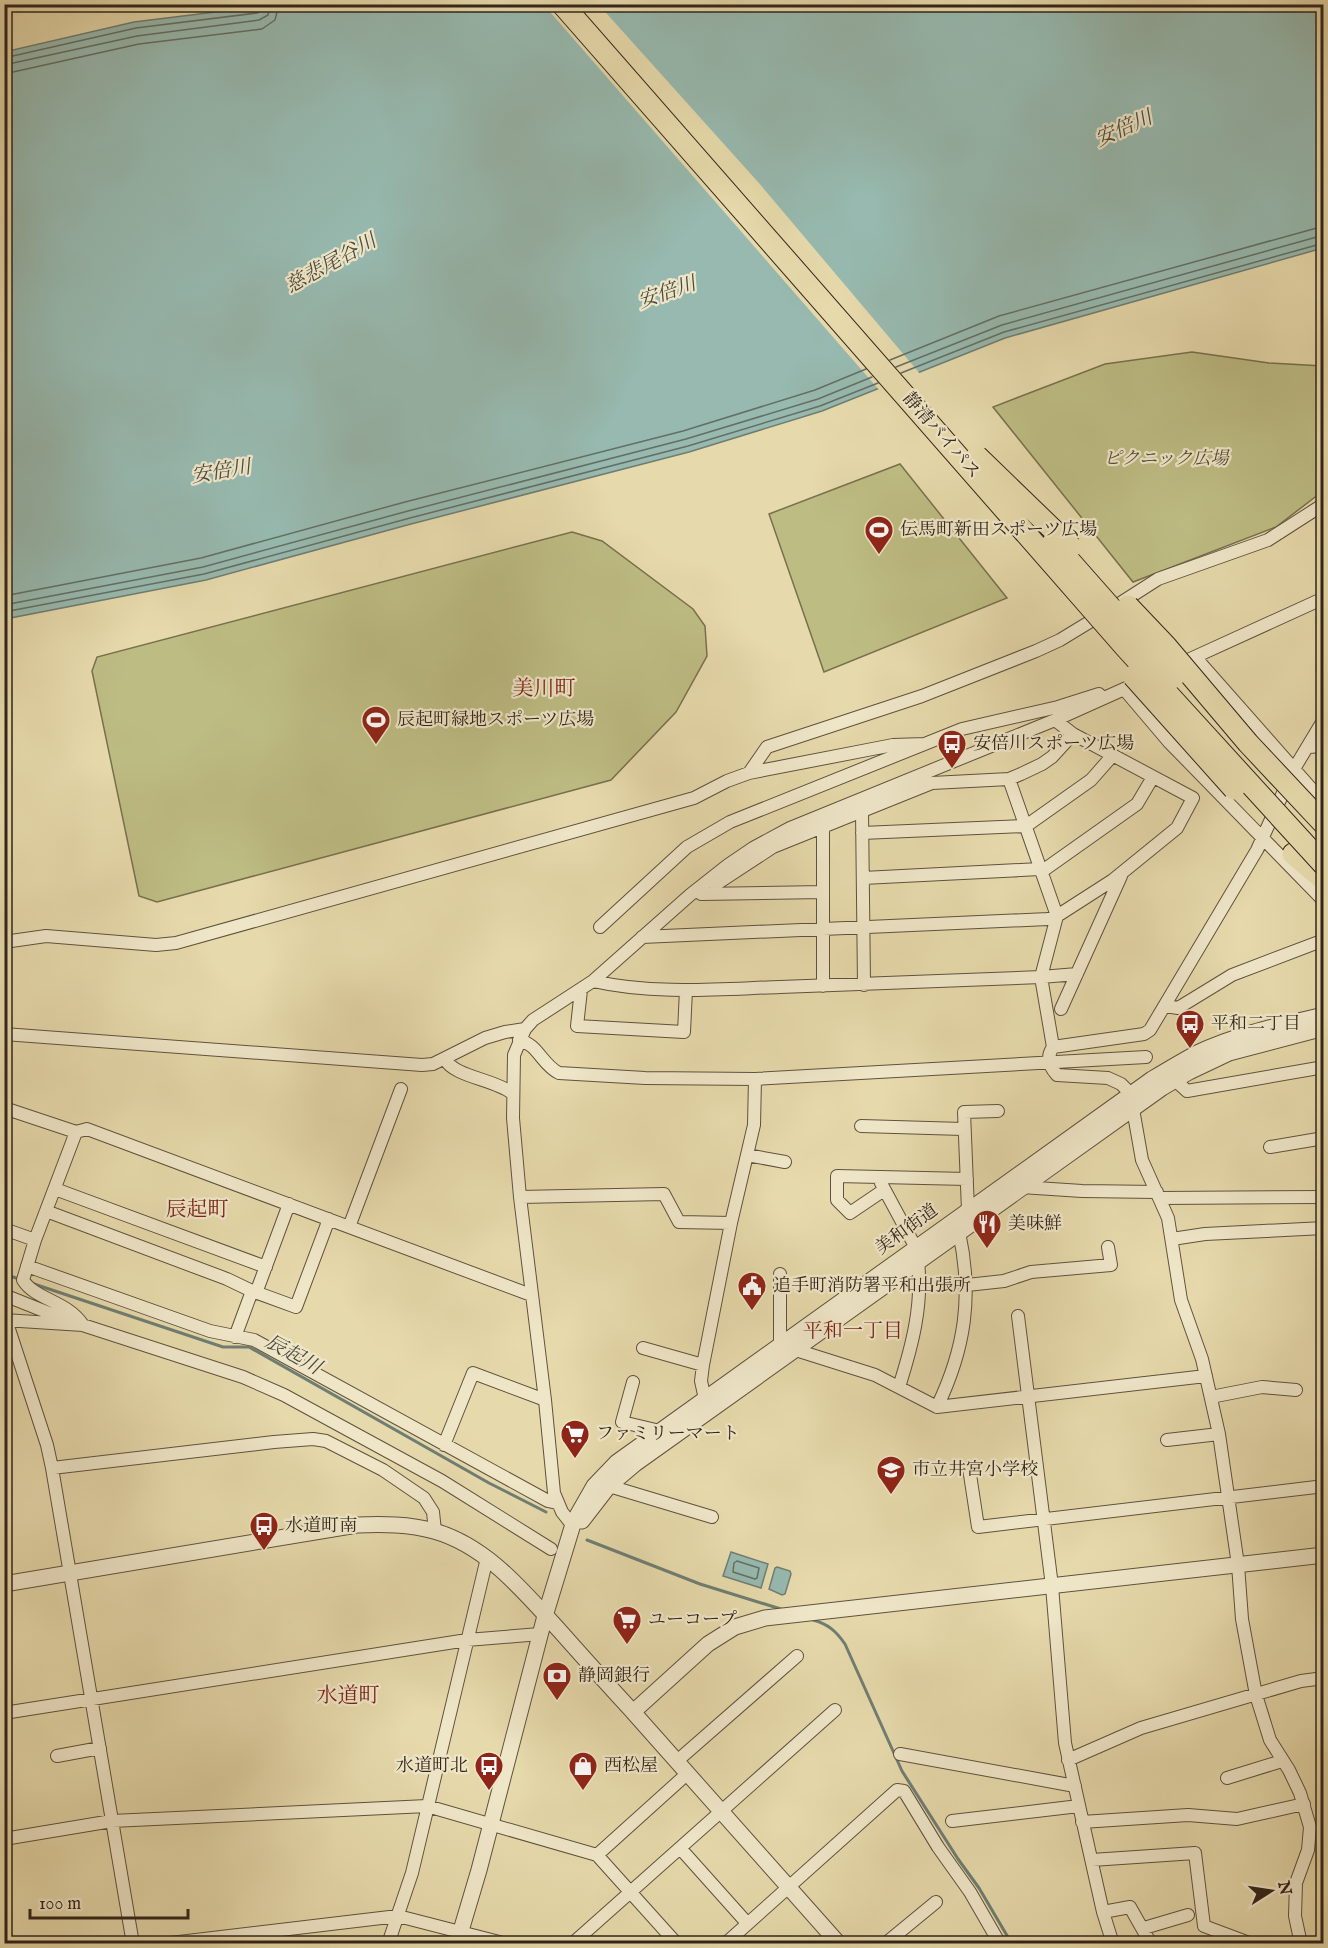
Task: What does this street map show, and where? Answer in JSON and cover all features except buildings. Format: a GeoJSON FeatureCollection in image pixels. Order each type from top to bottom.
{"type":"FeatureCollection","features":[{"type":"Feature","properties":{"kind":"highway","name":"静清バイパス"},"geometry":{"type":"LineString","coordinates":[[562,4],[1126,648],[1323,865]]}},
{"type":"Feature","properties":{"kind":"highway","name":"静清バイパス"},"geometry":{"type":"LineString","coordinates":[[582,4],[1228,742],[1323,844]]}},
{"type":"Feature","properties":{"kind":"highway"},"geometry":{"type":"LineString","coordinates":[[949,444],[1036,561],[1126,669],[1293,854],[1323,880]]}},
{"type":"Feature","properties":{"kind":"highway"},"geometry":{"type":"LineString","coordinates":[[977,456],[1074,550],[1166,646],[1234,728],[1323,824]]}},
{"type":"Feature","properties":{"kind":"street"},"geometry":{"type":"LineString","coordinates":[[749,772],[767,747],[922,696],[1036,651],[1060,640],[1158,579],[1268,540],[1323,504]]}},
{"type":"Feature","properties":{"kind":"street"},"geometry":{"type":"LineString","coordinates":[[575,1519],[562,1512],[554,1493],[520,1197],[512,1093],[514,1055],[522,1035],[533,1020],[593,981],[642,937],[753,848],[790,828],[1055,720],[1323,598]]}},
{"type":"Feature","properties":{"kind":"street"},"geometry":{"type":"LineString","coordinates":[[1195,657],[1323,803]]}},
{"type":"Feature","properties":{"kind":"street"},"geometry":{"type":"LineString","coordinates":[[600,927],[666,864],[706,834],[749,814],[962,729],[1058,707],[1097,694],[1123,690]]}},
{"type":"Feature","properties":{"kind":"street"},"geometry":{"type":"LineString","coordinates":[[1123,690],[1169,742],[1323,902]]}},
{"type":"Feature","properties":{"kind":"street"},"geometry":{"type":"LineString","coordinates":[[1053,1047],[1144,1034],[1150,1030],[1263,840],[1294,769],[1323,719]]}},
{"type":"Feature","properties":{"kind":"street"},"geometry":{"type":"LineString","coordinates":[[642,937],[1048,920],[1057,916],[1122,873],[1178,828],[1193,798],[1073,734],[1055,720]]}},
{"type":"Feature","properties":{"kind":"street"},"geometry":{"type":"LineString","coordinates":[[695,895],[765,851],[932,783],[1009,779],[1052,757],[1073,734]]}},
{"type":"Feature","properties":{"kind":"street"},"geometry":{"type":"LineString","coordinates":[[4,942],[46,936],[156,945],[176,943],[694,798],[749,772],[893,746],[924,744]]}},
{"type":"Feature","properties":{"kind":"street"},"geometry":{"type":"LineString","coordinates":[[1308,747],[1323,746]]}},
{"type":"Feature","properties":{"kind":"street"},"geometry":{"type":"LineString","coordinates":[[862,833],[1026,826],[1091,780],[1113,755]]}},
{"type":"Feature","properties":{"kind":"street"},"geometry":{"type":"LineString","coordinates":[[863,878],[1041,870],[1137,804],[1153,777]]}},
{"type":"Feature","properties":{"kind":"street"},"geometry":{"type":"LineString","coordinates":[[1009,779],[1057,916],[1041,977],[1053,1047],[1049,1061],[1051,1069],[1056,1075],[1116,1080],[1121,1084],[1131,1102],[1142,1160],[1168,1218],[1181,1300],[1202,1359],[1219,1434],[1238,1565],[1242,1619],[1256,1695],[1270,1740],[1289,1770],[1304,1804],[1310,1827],[1310,1837],[1296,1883],[1295,1916],[1301,1944]]}},
{"type":"Feature","properties":{"kind":"street"},"geometry":{"type":"LineString","coordinates":[[862,811],[864,985]]}},
{"type":"Feature","properties":{"kind":"street"},"geometry":{"type":"LineString","coordinates":[[823,826],[823,986]]}},
{"type":"Feature","properties":{"kind":"street"},"geometry":{"type":"LineString","coordinates":[[1061,1009],[1122,873]]}},
{"type":"Feature","properties":{"kind":"street"},"geometry":{"type":"LineString","coordinates":[[695,895],[823,892]]}},
{"type":"Feature","properties":{"kind":"street"},"geometry":{"type":"LineString","coordinates":[[1165,1006],[1178,1008],[1232,975],[1323,940]]}},
{"type":"Feature","properties":{"kind":"street"},"geometry":{"type":"LineString","coordinates":[[593,981],[609,985],[686,990],[864,985],[1077,974]]}},
{"type":"Feature","properties":{"kind":"street"},"geometry":{"type":"LineString","coordinates":[[580,990],[577,1026],[684,1032],[686,990]]}},
{"type":"Feature","properties":{"kind":"street","name":"美和街道"},"geometry":{"type":"LineString","coordinates":[[917,1255],[959,1232],[1198,1053],[1225,1041],[1323,1015]]}},
{"type":"Feature","properties":{"kind":"street","name":"美和街道"},"geometry":{"type":"LineString","coordinates":[[567,1546],[584,1518],[609,1486],[634,1464],[787,1347],[917,1255],[968,1210],[1131,1102],[1229,1053],[1323,1029]]}},
{"type":"Feature","properties":{"kind":"street"},"geometry":{"type":"LineString","coordinates":[[4,1034],[422,1065],[433,1064],[445,1059],[496,1034],[522,1035]]}},
{"type":"Feature","properties":{"kind":"street"},"geometry":{"type":"LineString","coordinates":[[522,1035],[551,1070],[559,1073],[645,1078],[755,1079],[1146,1057]]}},
{"type":"Feature","properties":{"kind":"street"},"geometry":{"type":"LineString","coordinates":[[445,1059],[453,1068],[500,1085],[512,1093]]}},
{"type":"Feature","properties":{"kind":"street"},"geometry":{"type":"LineString","coordinates":[[1175,1080],[1187,1091],[1323,1067]]}},
{"type":"Feature","properties":{"kind":"street"},"geometry":{"type":"LineString","coordinates":[[705,1399],[700,1381],[731,1223],[754,1125],[755,1079]]}},
{"type":"Feature","properties":{"kind":"street"},"geometry":{"type":"LineString","coordinates":[[349,1227],[401,1089]]}},
{"type":"Feature","properties":{"kind":"street"},"geometry":{"type":"LineString","coordinates":[[4,1108],[76,1132],[87,1129],[531,1295]]}},
{"type":"Feature","properties":{"kind":"street"},"geometry":{"type":"LineString","coordinates":[[968,1210],[964,1112],[998,1111]]}},
{"type":"Feature","properties":{"kind":"street"},"geometry":{"type":"LineString","coordinates":[[861,1126],[963,1128]]}},
{"type":"Feature","properties":{"kind":"street"},"geometry":{"type":"LineString","coordinates":[[76,1132],[35,1240],[23,1280],[28,1289],[73,1312],[83,1325]]}},
{"type":"Feature","properties":{"kind":"street"},"geometry":{"type":"LineString","coordinates":[[1270,1147],[1323,1138]]}},
{"type":"Feature","properties":{"kind":"street"},"geometry":{"type":"LineString","coordinates":[[747,1155],[785,1162]]}},
{"type":"Feature","properties":{"kind":"street"},"geometry":{"type":"LineString","coordinates":[[884,1190],[850,1213],[837,1200],[837,1176],[966,1179]]}},
{"type":"Feature","properties":{"kind":"street"},"geometry":{"type":"LineString","coordinates":[[878,1177],[917,1255],[919,1293],[916,1326],[899,1387]]}},
{"type":"Feature","properties":{"kind":"street"},"geometry":{"type":"LineString","coordinates":[[1021,1187],[1158,1195],[1323,1197]]}},
{"type":"Feature","properties":{"kind":"street"},"geometry":{"type":"LineString","coordinates":[[55,1189],[266,1267]]}},
{"type":"Feature","properties":{"kind":"street"},"geometry":{"type":"LineString","coordinates":[[520,1197],[664,1194],[678,1222],[731,1223]]}},
{"type":"Feature","properties":{"kind":"street"},"geometry":{"type":"LineString","coordinates":[[235,1336],[266,1267],[289,1204]]}},
{"type":"Feature","properties":{"kind":"street"},"geometry":{"type":"LineString","coordinates":[[46,1211],[227,1279],[296,1308],[328,1219]]}},
{"type":"Feature","properties":{"kind":"street"},"geometry":{"type":"LineString","coordinates":[[1172,1239],[1205,1234],[1323,1228]]}},
{"type":"Feature","properties":{"kind":"street"},"geometry":{"type":"LineString","coordinates":[[4,1229],[35,1240]]}},
{"type":"Feature","properties":{"kind":"street"},"geometry":{"type":"LineString","coordinates":[[937,1407],[958,1354],[965,1322],[967,1285],[959,1232]]}},
{"type":"Feature","properties":{"kind":"street"},"geometry":{"type":"LineString","coordinates":[[967,1285],[1004,1281],[1031,1272],[1111,1265],[1108,1247]]}},
{"type":"Feature","properties":{"kind":"street"},"geometry":{"type":"LineString","coordinates":[[27,1266],[210,1331],[254,1340],[548,1501],[557,1503]]}},
{"type":"Feature","properties":{"kind":"street"},"geometry":{"type":"LineString","coordinates":[[780,1275],[787,1347],[875,1375],[937,1407],[1206,1376]]}},
{"type":"Feature","properties":{"kind":"street"},"geometry":{"type":"LineString","coordinates":[[4,1295],[83,1325],[243,1377],[284,1395],[442,1481],[551,1549]]}},
{"type":"Feature","properties":{"kind":"street"},"geometry":{"type":"LineString","coordinates":[[1018,1316],[1045,1520],[1061,1714],[1068,1760],[1082,1822],[1103,1912],[1113,1944]]}},
{"type":"Feature","properties":{"kind":"street"},"geometry":{"type":"LineString","coordinates":[[83,1325],[5,1320],[47,1445],[52,1468],[133,1944]]}},
{"type":"Feature","properties":{"kind":"street","name":"美和街道"},"geometry":{"type":"LineString","coordinates":[[459,1938],[540,1634],[575,1519],[594,1486],[617,1462],[705,1399],[787,1347]]}},
{"type":"Feature","properties":{"kind":"street"},"geometry":{"type":"LineString","coordinates":[[643,1348],[703,1365]]}},
{"type":"Feature","properties":{"kind":"street"},"geometry":{"type":"LineString","coordinates":[[444,1445],[473,1373],[545,1400]]}},
{"type":"Feature","properties":{"kind":"street"},"geometry":{"type":"LineString","coordinates":[[633,1382],[622,1422],[660,1431]]}},
{"type":"Feature","properties":{"kind":"street"},"geometry":{"type":"LineString","coordinates":[[1211,1397],[1262,1387],[1296,1390]]}},
{"type":"Feature","properties":{"kind":"street"},"geometry":{"type":"LineString","coordinates":[[1167,1440],[1219,1434]]}},
{"type":"Feature","properties":{"kind":"street"},"geometry":{"type":"LineString","coordinates":[[52,1468],[282,1441],[314,1439],[326,1441],[384,1470],[424,1498],[433,1512],[435,1532]]}},
{"type":"Feature","properties":{"kind":"street"},"geometry":{"type":"LineString","coordinates":[[969,1468],[978,1527],[1316,1487]]}},
{"type":"Feature","properties":{"kind":"street"},"geometry":{"type":"LineString","coordinates":[[609,1486],[712,1516]]}},
{"type":"Feature","properties":{"kind":"street"},"geometry":{"type":"LineString","coordinates":[[4,1584],[357,1526],[401,1525],[435,1532],[467,1544],[487,1558],[545,1616],[838,1944]]}},
{"type":"Feature","properties":{"kind":"street"},"geometry":{"type":"LineString","coordinates":[[633,1712],[708,1644],[735,1627],[765,1618],[1323,1555]]}},
{"type":"Feature","properties":{"kind":"street"},"geometry":{"type":"LineString","coordinates":[[388,1944],[412,1873],[487,1558]]}},
{"type":"Feature","properties":{"kind":"street"},"geometry":{"type":"LineString","coordinates":[[4,1713],[467,1640],[540,1634]]}},
{"type":"Feature","properties":{"kind":"street"},"geometry":{"type":"LineString","coordinates":[[597,1856],[682,1767],[797,1656]]}},
{"type":"Feature","properties":{"kind":"street"},"geometry":{"type":"LineString","coordinates":[[1068,1760],[1135,1730],[1301,1681],[1323,1678]]}},
{"type":"Feature","properties":{"kind":"street"},"geometry":{"type":"LineString","coordinates":[[572,1944],[835,1710]]}},
{"type":"Feature","properties":{"kind":"street"},"geometry":{"type":"LineString","coordinates":[[57,1756],[100,1748]]}},
{"type":"Feature","properties":{"kind":"street"},"geometry":{"type":"LineString","coordinates":[[900,1754],[1075,1786]]}},
{"type":"Feature","properties":{"kind":"street"},"geometry":{"type":"LineString","coordinates":[[1227,1778],[1282,1761]]}},
{"type":"Feature","properties":{"kind":"street"},"geometry":{"type":"LineString","coordinates":[[725,1944],[897,1790],[904,1791],[938,1847],[970,1892],[1000,1944]]}},
{"type":"Feature","properties":{"kind":"street"},"geometry":{"type":"LineString","coordinates":[[1082,1822],[1188,1815],[1237,1819],[1304,1804]]}},
{"type":"Feature","properties":{"kind":"street"},"geometry":{"type":"LineString","coordinates":[[4,1839],[112,1821],[427,1806],[597,1856],[677,1944]]}},
{"type":"Feature","properties":{"kind":"street"},"geometry":{"type":"LineString","coordinates":[[952,1821],[1079,1806]]}},
{"type":"Feature","properties":{"kind":"street"},"geometry":{"type":"LineString","coordinates":[[680,1848],[747,1923]]}},
{"type":"Feature","properties":{"kind":"street"},"geometry":{"type":"LineString","coordinates":[[1092,1860],[1195,1853],[1204,1926],[1251,1944]]}},
{"type":"Feature","properties":{"kind":"street"},"geometry":{"type":"LineString","coordinates":[[885,1944],[936,1902]]}},
{"type":"Feature","properties":{"kind":"street"},"geometry":{"type":"LineString","coordinates":[[1103,1912],[1130,1906],[1151,1944]]}},
{"type":"Feature","properties":{"kind":"street"},"geometry":{"type":"LineString","coordinates":[[162,1944],[398,1916],[459,1938],[507,1944]]}},
{"type":"Feature","properties":{"kind":"street"},"geometry":{"type":"LineString","coordinates":[[1144,1928],[1188,1916]]}},
{"type":"Feature","properties":{"kind":"green space","name":"ピクニック広場"},"geometry":{"type":"Polygon","coordinates":[[[1192,352],[1269,363],[1323,366],[1323,491],[1276,527],[1133,582],[993,407],[1105,364],[1192,352]]]}},
{"type":"Feature","properties":{"kind":"green space","name":"伝馬町新田スポーツ広場"},"geometry":{"type":"Polygon","coordinates":[[[900,464],[1007,598],[824,672],[769,514],[900,464]]]}},
{"type":"Feature","properties":{"kind":"green space","name":"辰起町緑地スポーツ広場"},"geometry":{"type":"Polygon","coordinates":[[[572,532],[602,541],[693,609],[705,626],[707,656],[676,712],[611,780],[157,902],[139,896],[92,671],[97,657],[572,532]]]}},
{"type":"Feature","properties":{"kind":"water"},"geometry":{"type":"Polygon","coordinates":[[[280,4],[1323,5],[1323,248],[1005,338],[822,411],[689,452],[206,580],[5,619],[4,52],[134,22],[280,4]]]}},
{"type":"Feature","properties":{"kind":"water"},"geometry":{"type":"Polygon","coordinates":[[[731,1552],[768,1564],[761,1588],[723,1576],[731,1552]]]}},
{"type":"Feature","properties":{"kind":"water"},"geometry":{"type":"Polygon","coordinates":[[[777,1567],[790,1571],[791,1574],[785,1594],[782,1595],[769,1589],[777,1567]]]}},
{"type":"Feature","properties":{"kind":"pier"},"geometry":{"type":"Polygon","coordinates":[[[544,5],[599,5],[758,182],[921,375],[880,391],[544,5]]]}},
{"type":"Feature","properties":{"kind":"waterway","name":"辰起川"},"geometry":{"type":"LineString","coordinates":[[4,1274],[19,1279]]}},
{"type":"Feature","properties":{"kind":"waterway","name":"辰起川"},"geometry":{"type":"LineString","coordinates":[[31,1283],[223,1347],[249,1347],[489,1483],[546,1512]]}},
{"type":"Feature","properties":{"kind":"waterway"},"geometry":{"type":"LineString","coordinates":[[587,1540],[700,1584],[784,1610]]}},
{"type":"Feature","properties":{"kind":"waterway"},"geometry":{"type":"LineString","coordinates":[[813,1620],[831,1629],[845,1644],[902,1771],[979,1888],[1012,1944]]}},
{"type":"Feature","properties":{"kind":"place","name":"伝馬町新田スポーツ広場"},"geometry":{"type":"Point","coordinates":[879,556]}},
{"type":"Feature","properties":{"kind":"place","name":"辰起町緑地スポーツ広場"},"geometry":{"type":"Point","coordinates":[376,746]}},
{"type":"Feature","properties":{"kind":"place","name":"安倍川スポーツ広場"},"geometry":{"type":"Point","coordinates":[952,770]}},
{"type":"Feature","properties":{"kind":"place","name":"平和二丁目"},"geometry":{"type":"Point","coordinates":[1190,1050]}},
{"type":"Feature","properties":{"kind":"place","name":"美味鮮"},"geometry":{"type":"Point","coordinates":[987,1250]}},
{"type":"Feature","properties":{"kind":"place","name":"追手町消防署平和出張所"},"geometry":{"type":"Point","coordinates":[752,1312]}},
{"type":"Feature","properties":{"kind":"place","name":"ファミリーマート"},"geometry":{"type":"Point","coordinates":[575,1460]}},
{"type":"Feature","properties":{"kind":"place","name":"市立井宮小学校"},"geometry":{"type":"Point","coordinates":[891,1496]}},
{"type":"Feature","properties":{"kind":"place","name":"水道町南"},"geometry":{"type":"Point","coordinates":[264,1552]}},
{"type":"Feature","properties":{"kind":"place","name":"ユーコープ"},"geometry":{"type":"Point","coordinates":[627,1646]}},
{"type":"Feature","properties":{"kind":"place","name":"静岡銀行"},"geometry":{"type":"Point","coordinates":[557,1702]}},
{"type":"Feature","properties":{"kind":"place","name":"水道町北"},"geometry":{"type":"Point","coordinates":[489,1792]}},
{"type":"Feature","properties":{"kind":"place","name":"西松屋"},"geometry":{"type":"Point","coordinates":[583,1792]}},
{"type":"Feature","properties":{"kind":"district","name":"美川町"},"geometry":{"type":"Point","coordinates":[544,689]}},
{"type":"Feature","properties":{"kind":"district","name":"辰起町"},"geometry":{"type":"Point","coordinates":[197,1210]}},
{"type":"Feature","properties":{"kind":"district","name":"平和一丁目"},"geometry":{"type":"Point","coordinates":[853,1331]}},
{"type":"Feature","properties":{"kind":"district","name":"水道町"},"geometry":{"type":"Point","coordinates":[348,1696]}},
{"type":"Feature","properties":{"kind":"water label","name":"安倍川"},"geometry":{"type":"Point","coordinates":[1124,129]}},
{"type":"Feature","properties":{"kind":"water label","name":"慈悲尾谷川"},"geometry":{"type":"Point","coordinates":[331,264]}},
{"type":"Feature","properties":{"kind":"water label","name":"安倍川"},"geometry":{"type":"Point","coordinates":[667,293]}},
{"type":"Feature","properties":{"kind":"water label","name":"安倍川"},"geometry":{"type":"Point","coordinates":[221,472]}}]}
